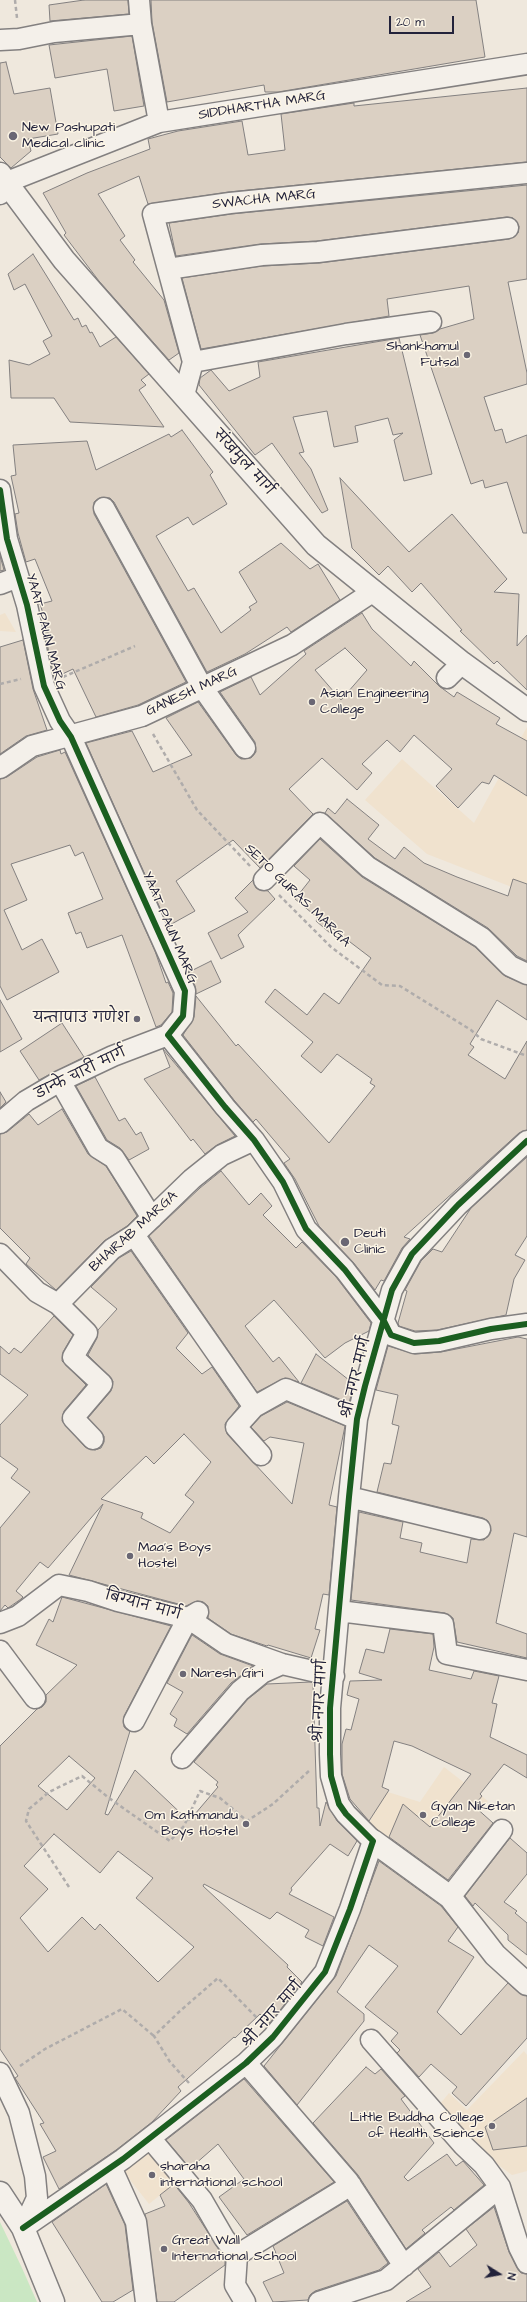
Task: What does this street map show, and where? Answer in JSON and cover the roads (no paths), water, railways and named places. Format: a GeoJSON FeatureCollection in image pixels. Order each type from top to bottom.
{"type":"FeatureCollection","features":[{"type":"Feature","properties":{"kind":"main road","name":"संखमुल मार्ग"},"geometry":{"type":"LineString","coordinates":[[2,183],[64,260],[316,544],[374,591],[454,671],[527,710]]}},
{"type":"Feature","properties":{"kind":"main road"},"geometry":{"type":"LineString","coordinates":[[373,1841],[450,1897],[495,1955],[527,1984]]}},
{"type":"Feature","properties":{"kind":"main road"},"geometry":{"type":"LineString","coordinates":[[0,2193],[23,2228],[53,2302]]}},
{"type":"Feature","properties":{"kind":"street"},"geometry":{"type":"LineString","coordinates":[[139,0],[141,24],[159,122]]}},
{"type":"Feature","properties":{"kind":"street"},"geometry":{"type":"LineString","coordinates":[[0,40],[19,39],[54,32],[141,24]]}},
{"type":"Feature","properties":{"kind":"street","name":"SIDDHARTHA MARG"},"geometry":{"type":"LineString","coordinates":[[2,183],[159,122],[527,64]]}},
{"type":"Feature","properties":{"kind":"street","name":"SWACHA MARG"},"geometry":{"type":"LineString","coordinates":[[193,362],[153,214],[230,203],[527,173]]}},
{"type":"Feature","properties":{"kind":"street"},"geometry":{"type":"LineString","coordinates":[[168,269],[262,255],[318,252],[508,228]]}},
{"type":"Feature","properties":{"kind":"street"},"geometry":{"type":"LineString","coordinates":[[184,395],[193,362],[346,334],[431,322]]}},
{"type":"Feature","properties":{"kind":"street","name":"YAAT PAUN MARG"},"geometry":{"type":"LineString","coordinates":[[0,490],[7,539],[27,604],[44,686],[60,721],[71,737],[185,991],[183,1016],[168,1035]]}},
{"type":"Feature","properties":{"kind":"street"},"geometry":{"type":"LineString","coordinates":[[104,508],[202,688],[245,748]]}},
{"type":"Feature","properties":{"kind":"street"},"geometry":{"type":"LineString","coordinates":[[0,584],[18,577]]}},
{"type":"Feature","properties":{"kind":"street","name":"GANESH MARG"},"geometry":{"type":"LineString","coordinates":[[0,768],[32,746],[71,737],[142,716],[202,688],[292,645],[374,591]]}},
{"type":"Feature","properties":{"kind":"street"},"geometry":{"type":"LineString","coordinates":[[264,880],[320,823],[368,867],[482,938],[510,966],[527,974]]}},
{"type":"Feature","properties":{"kind":"street"},"geometry":{"type":"LineString","coordinates":[[168,1035],[225,1107],[254,1140],[283,1182],[306,1229],[345,1270],[384,1321],[391,1335],[414,1343],[438,1341],[491,1329],[527,1324]]}},
{"type":"Feature","properties":{"kind":"street","name":"डान्फे चारी मार्ग"},"geometry":{"type":"LineString","coordinates":[[0,1123],[26,1101],[60,1081],[113,1056],[168,1035]]}},
{"type":"Feature","properties":{"kind":"street"},"geometry":{"type":"LineString","coordinates":[[60,1081],[98,1148],[114,1158],[152,1218]]}},
{"type":"Feature","properties":{"kind":"street","name":"BHAIRAB MARGA"},"geometry":{"type":"LineString","coordinates":[[58,1304],[112,1248],[134,1235],[192,1179],[222,1155],[254,1140]]}},
{"type":"Feature","properties":{"kind":"street","name":"श्री नगर मार्ग"},"geometry":{"type":"LineString","coordinates":[[23,2228],[111,2167],[246,2063],[273,2037],[325,1972],[350,1909],[373,1841],[339,1804],[331,1776],[330,1754],[330,1708],[334,1676],[348,1497],[357,1420],[392,1290],[412,1254],[458,1205],[527,1141]]}},
{"type":"Feature","properties":{"kind":"street"},"geometry":{"type":"LineString","coordinates":[[134,1235],[254,1407]]}},
{"type":"Feature","properties":{"kind":"street"},"geometry":{"type":"LineString","coordinates":[[0,1254],[37,1292],[58,1304],[87,1333],[74,1357],[102,1384],[73,1418],[93,1439]]}},
{"type":"Feature","properties":{"kind":"street"},"geometry":{"type":"LineString","coordinates":[[261,1455],[231,1422],[286,1389],[357,1420]]}},
{"type":"Feature","properties":{"kind":"street"},"geometry":{"type":"LineString","coordinates":[[348,1497],[480,1529]]}},
{"type":"Feature","properties":{"kind":"street","name":"बिग्यान मार्ग"},"geometry":{"type":"LineString","coordinates":[[0,1623],[18,1616],[59,1585],[88,1591],[118,1601],[194,1615],[226,1644],[282,1664],[334,1676]]}},
{"type":"Feature","properties":{"kind":"street"},"geometry":{"type":"LineString","coordinates":[[339,1612],[443,1624],[447,1654],[527,1670]]}},
{"type":"Feature","properties":{"kind":"street"},"geometry":{"type":"LineString","coordinates":[[134,1720],[194,1615]]}},
{"type":"Feature","properties":{"kind":"street"},"geometry":{"type":"LineString","coordinates":[[0,1651],[35,1698]]}},
{"type":"Feature","properties":{"kind":"street"},"geometry":{"type":"LineString","coordinates":[[182,1758],[240,1691],[262,1673],[282,1664]]}},
{"type":"Feature","properties":{"kind":"street"},"geometry":{"type":"LineString","coordinates":[[450,1897],[502,1830]]}},
{"type":"Feature","properties":{"kind":"street"},"geometry":{"type":"LineString","coordinates":[[371,2040],[463,2145],[484,2165],[500,2187],[519,2247],[527,2263]]}},
{"type":"Feature","properties":{"kind":"street"},"geometry":{"type":"LineString","coordinates":[[246,2063],[350,2185],[404,2266]]}},
{"type":"Feature","properties":{"kind":"street"},"geometry":{"type":"LineString","coordinates":[[3,2080],[19,2113],[35,2176],[37,2198],[23,2228]]}},
{"type":"Feature","properties":{"kind":"street"},"geometry":{"type":"LineString","coordinates":[[150,2138],[202,2200],[224,2238],[237,2255],[235,2285],[245,2302]]}},
{"type":"Feature","properties":{"kind":"street"},"geometry":{"type":"LineString","coordinates":[[111,2167],[136,2222],[146,2302]]}},
{"type":"Feature","properties":{"kind":"street"},"geometry":{"type":"LineString","coordinates":[[237,2255],[350,2185]]}},
{"type":"Feature","properties":{"kind":"street"},"geometry":{"type":"LineString","coordinates":[[319,2302],[386,2280],[500,2187]]}},
{"type":"Feature","properties":{"kind":"place","name":"New Pashupati Medical clinic"},"geometry":{"type":"Point","coordinates":[13,136]}},
{"type":"Feature","properties":{"kind":"place","name":"Shankhamul Futsal"},"geometry":{"type":"Point","coordinates":[467,355]}},
{"type":"Feature","properties":{"kind":"place","name":"Asian Engineering College"},"geometry":{"type":"Point","coordinates":[312,702]}},
{"type":"Feature","properties":{"kind":"place","name":"यन्तापाउ गणेश"},"geometry":{"type":"Point","coordinates":[137,1019]}},
{"type":"Feature","properties":{"kind":"place","name":"Deuti Clinic"},"geometry":{"type":"Point","coordinates":[345,1242]}},
{"type":"Feature","properties":{"kind":"place","name":"Maa's Boys Hostel"},"geometry":{"type":"Point","coordinates":[130,1556]}},
{"type":"Feature","properties":{"kind":"place","name":"Naresh Giri"},"geometry":{"type":"Point","coordinates":[183,1674]}},
{"type":"Feature","properties":{"kind":"place","name":"Gyan Niketan College"},"geometry":{"type":"Point","coordinates":[423,1815]}},
{"type":"Feature","properties":{"kind":"place","name":"Om Kathmandu Boys Hostel"},"geometry":{"type":"Point","coordinates":[246,1824]}},
{"type":"Feature","properties":{"kind":"place","name":"Little Buddha College of Health Science"},"geometry":{"type":"Point","coordinates":[492,2126]}},
{"type":"Feature","properties":{"kind":"place","name":"sharaha international school"},"geometry":{"type":"Point","coordinates":[152,2175]}},
{"type":"Feature","properties":{"kind":"place","name":"Great Wall International School"},"geometry":{"type":"Point","coordinates":[164,2249]}}]}
